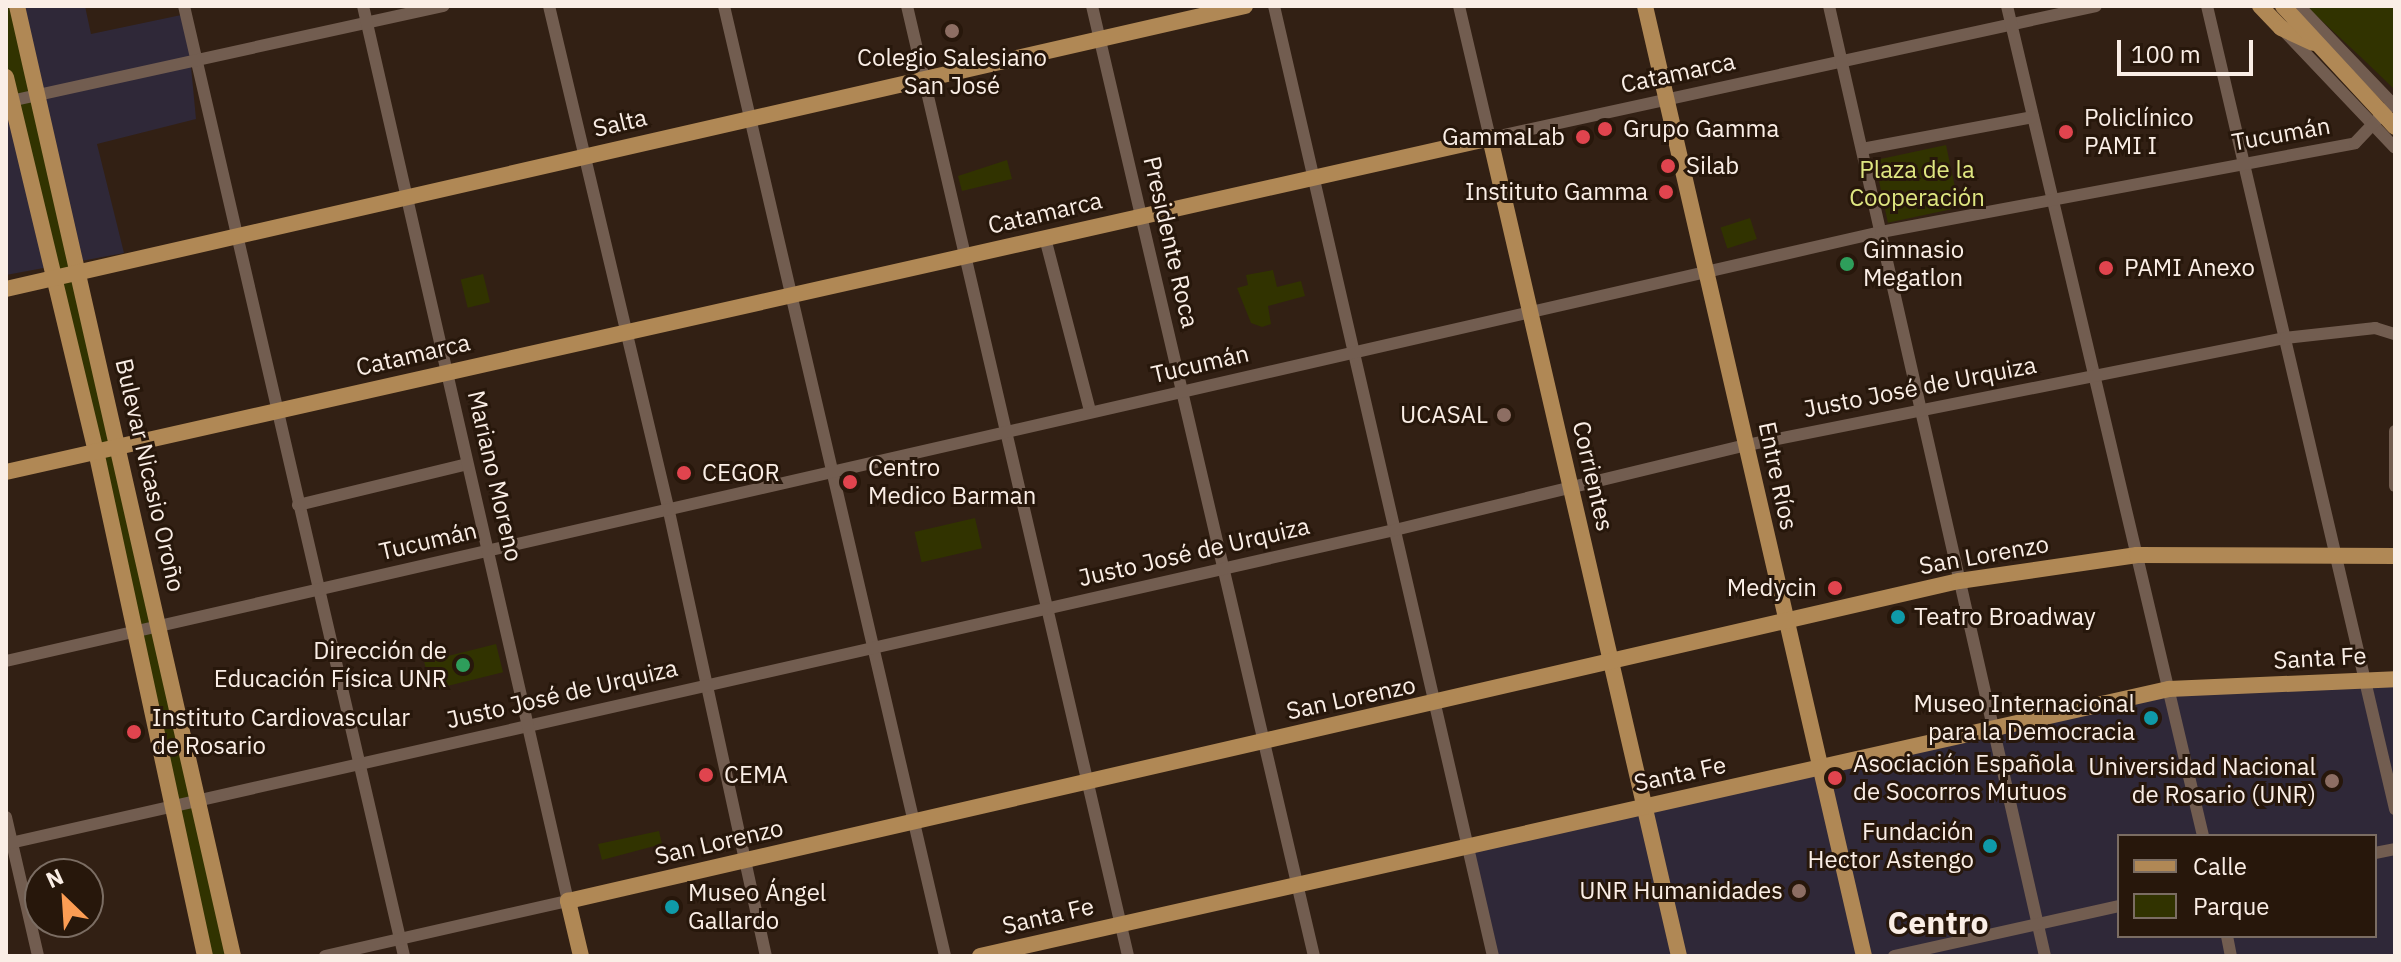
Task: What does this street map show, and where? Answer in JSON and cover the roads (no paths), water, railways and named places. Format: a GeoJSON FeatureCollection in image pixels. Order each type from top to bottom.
{"type":"FeatureCollection","features":[{"type":"Feature","properties":{"kind":"main road","name":"Bulevar Nicasio Oroño"},"geometry":{"type":"LineString","coordinates":[[17,6],[233,956]]}},
{"type":"Feature","properties":{"kind":"main road","name":"Salta"},"geometry":{"type":"LineString","coordinates":[[6,289],[1245,6]]}},
{"type":"Feature","properties":{"kind":"main road","name":"Entre Ríos"},"geometry":{"type":"LineString","coordinates":[[1645,6],[1709,271],[1864,956]]}},
{"type":"Feature","properties":{"kind":"main road"},"geometry":{"type":"LineString","coordinates":[[2260,6],[2281,28],[2322,48]]}},
{"type":"Feature","properties":{"kind":"main road"},"geometry":{"type":"LineString","coordinates":[[2283,6],[2386,112],[2395,127]]}},
{"type":"Feature","properties":{"kind":"main road","name":"Bulevar Nicasio Oroño"},"geometry":{"type":"LineString","coordinates":[[6,77],[9,102],[96,451],[205,956]]}},
{"type":"Feature","properties":{"kind":"main road","name":"Catamarca"},"geometry":{"type":"LineString","coordinates":[[6,472],[1490,138]]}},
{"type":"Feature","properties":{"kind":"main road","name":"Corrientes"},"geometry":{"type":"LineString","coordinates":[[1490,138],[1679,956]]}},
{"type":"Feature","properties":{"kind":"main road","name":"San Lorenzo"},"geometry":{"type":"LineString","coordinates":[[568,901],[1959,581],[2137,555],[2395,556]]}},
{"type":"Feature","properties":{"kind":"main road","name":"Santa Fe"},"geometry":{"type":"LineString","coordinates":[[980,956],[2169,689],[2395,679]]}},
{"type":"Feature","properties":{"kind":"main road","name":"Mariano Moreno"},"geometry":{"type":"LineString","coordinates":[[568,901],[581,956]]}},
{"type":"Feature","properties":{"kind":"street"},"geometry":{"type":"LineString","coordinates":[[184,6],[404,956]]}},
{"type":"Feature","properties":{"kind":"street","name":"Mariano Moreno"},"geometry":{"type":"LineString","coordinates":[[363,6],[404,196],[568,901]]}},
{"type":"Feature","properties":{"kind":"street"},"geometry":{"type":"LineString","coordinates":[[9,102],[444,6]]}},
{"type":"Feature","properties":{"kind":"street"},"geometry":{"type":"LineString","coordinates":[[549,6],[668,507],[766,956]]}},
{"type":"Feature","properties":{"kind":"street"},"geometry":{"type":"LineString","coordinates":[[724,6],[945,956]]}},
{"type":"Feature","properties":{"kind":"street"},"geometry":{"type":"LineString","coordinates":[[907,6],[1128,956]]}},
{"type":"Feature","properties":{"kind":"street","name":"Presidente Roca"},"geometry":{"type":"LineString","coordinates":[[1092,6],[1314,956]]}},
{"type":"Feature","properties":{"kind":"street"},"geometry":{"type":"LineString","coordinates":[[1274,6],[1493,956]]}},
{"type":"Feature","properties":{"kind":"street","name":"Corrientes"},"geometry":{"type":"LineString","coordinates":[[1459,6],[1490,138]]}},
{"type":"Feature","properties":{"kind":"street"},"geometry":{"type":"LineString","coordinates":[[1829,6],[2045,956]]}},
{"type":"Feature","properties":{"kind":"street"},"geometry":{"type":"LineString","coordinates":[[2007,6],[2203,834]]}},
{"type":"Feature","properties":{"kind":"street","name":"Catamarca"},"geometry":{"type":"LineString","coordinates":[[1490,138],[2096,6]]}},
{"type":"Feature","properties":{"kind":"street"},"geometry":{"type":"LineString","coordinates":[[2207,6],[2247,163],[2395,809]]}},
{"type":"Feature","properties":{"kind":"street"},"geometry":{"type":"LineString","coordinates":[[2299,6],[2386,112],[2395,148]]}},
{"type":"Feature","properties":{"kind":"street"},"geometry":{"type":"LineString","coordinates":[[2281,28],[2386,112]]}},
{"type":"Feature","properties":{"kind":"street","name":"Tucumán"},"geometry":{"type":"LineString","coordinates":[[6,661],[668,507],[1881,232],[2355,143],[2386,112]]}},
{"type":"Feature","properties":{"kind":"street"},"geometry":{"type":"LineString","coordinates":[[1862,149],[2033,117]]}},
{"type":"Feature","properties":{"kind":"street"},"geometry":{"type":"LineString","coordinates":[[1045,238],[1090,411]]}},
{"type":"Feature","properties":{"kind":"street","name":"Justo José de Urquiza"},"geometry":{"type":"LineString","coordinates":[[9,843],[1395,530],[1747,445],[2285,338],[2375,328],[2395,334]]}},
{"type":"Feature","properties":{"kind":"street"},"geometry":{"type":"LineString","coordinates":[[2395,431],[2395,486]]}},
{"type":"Feature","properties":{"kind":"street"},"geometry":{"type":"LineString","coordinates":[[298,505],[467,464]]}},
{"type":"Feature","properties":{"kind":"street"},"geometry":{"type":"LineString","coordinates":[[6,817],[9,843],[38,956]]}},
{"type":"Feature","properties":{"kind":"street","name":"San Lorenzo"},"geometry":{"type":"LineString","coordinates":[[325,956],[568,901]]}},
{"type":"Feature","properties":{"kind":"street"},"geometry":{"type":"LineString","coordinates":[[1894,956],[2117,906]]}},
{"type":"Feature","properties":{"kind":"place","name":"Colegio Salesiano San José"},"geometry":{"type":"Point","coordinates":[952,31]}},
{"type":"Feature","properties":{"kind":"place","name":"Grupo Gamma"},"geometry":{"type":"Point","coordinates":[1605,129]}},
{"type":"Feature","properties":{"kind":"place","name":"Policlínico PAMI I"},"geometry":{"type":"Point","coordinates":[2066,132]}},
{"type":"Feature","properties":{"kind":"place","name":"GammaLab"},"geometry":{"type":"Point","coordinates":[1583,137]}},
{"type":"Feature","properties":{"kind":"place","name":"Silab"},"geometry":{"type":"Point","coordinates":[1668,166]}},
{"type":"Feature","properties":{"kind":"place","name":"Instituto Gamma"},"geometry":{"type":"Point","coordinates":[1666,192]}},
{"type":"Feature","properties":{"kind":"place","name":"Gimnasio Megatlon"},"geometry":{"type":"Point","coordinates":[1847,264]}},
{"type":"Feature","properties":{"kind":"place","name":"PAMI Anexo"},"geometry":{"type":"Point","coordinates":[2106,268]}},
{"type":"Feature","properties":{"kind":"place","name":"UCASAL"},"geometry":{"type":"Point","coordinates":[1504,415]}},
{"type":"Feature","properties":{"kind":"place","name":"CEGOR"},"geometry":{"type":"Point","coordinates":[684,473]}},
{"type":"Feature","properties":{"kind":"place","name":"Centro Medico Barman"},"geometry":{"type":"Point","coordinates":[850,482]}},
{"type":"Feature","properties":{"kind":"place","name":"Medycin"},"geometry":{"type":"Point","coordinates":[1835,588]}},
{"type":"Feature","properties":{"kind":"place","name":"Teatro Broadway"},"geometry":{"type":"Point","coordinates":[1898,617]}},
{"type":"Feature","properties":{"kind":"place","name":"Dirección de Educación Física UNR"},"geometry":{"type":"Point","coordinates":[463,665]}},
{"type":"Feature","properties":{"kind":"place","name":"Museo Internacional para la Democracia"},"geometry":{"type":"Point","coordinates":[2151,718]}},
{"type":"Feature","properties":{"kind":"place","name":"Instituto Cardiovascular de Rosario"},"geometry":{"type":"Point","coordinates":[134,732]}},
{"type":"Feature","properties":{"kind":"place","name":"CEMA"},"geometry":{"type":"Point","coordinates":[706,775]}},
{"type":"Feature","properties":{"kind":"place","name":"Asociación Española de Socorros Mutuos"},"geometry":{"type":"Point","coordinates":[1835,778]}},
{"type":"Feature","properties":{"kind":"place","name":"Universidad Nacional de Rosario (UNR)"},"geometry":{"type":"Point","coordinates":[2332,781]}},
{"type":"Feature","properties":{"kind":"place","name":"Fundación Hector Astengo"},"geometry":{"type":"Point","coordinates":[1990,846]}},
{"type":"Feature","properties":{"kind":"place","name":"UNR Humanidades"},"geometry":{"type":"Point","coordinates":[1799,891]}},
{"type":"Feature","properties":{"kind":"place","name":"Museo Ángel Gallardo"},"geometry":{"type":"Point","coordinates":[672,907]}},
{"type":"Feature","properties":{"kind":"district","name":"Centro"},"geometry":{"type":"Point","coordinates":[1938,922]}},
{"type":"Feature","properties":{"kind":"park label","name":"Plaza de la Cooperación"},"geometry":{"type":"Point","coordinates":[1917,184]}}]}
